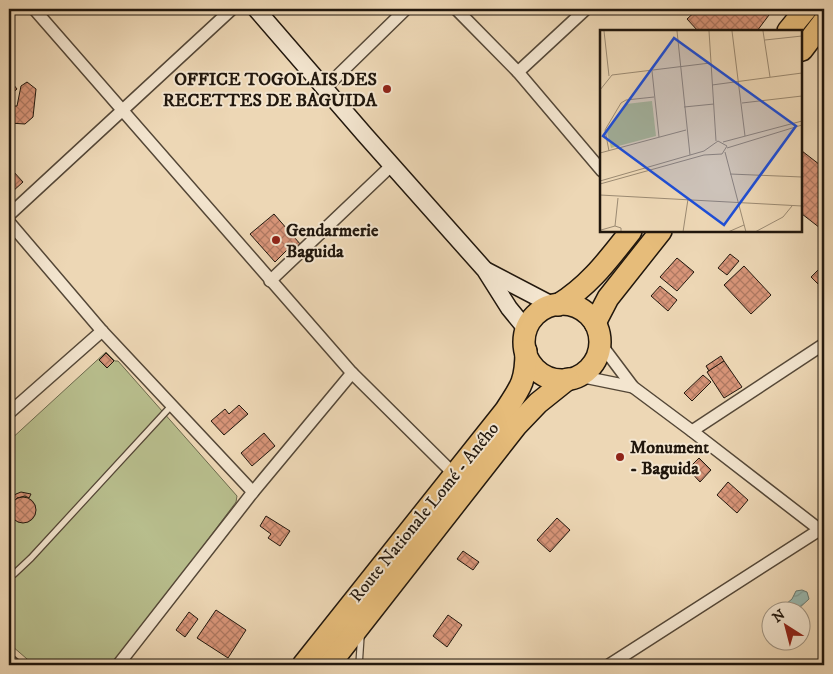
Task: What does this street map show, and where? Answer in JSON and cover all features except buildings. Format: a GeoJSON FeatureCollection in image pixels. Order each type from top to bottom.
{"type":"FeatureCollection","features":[{"type":"Feature","properties":{"kind":"highway"},"geometry":{"type":"LineString","coordinates":[[789,30],[806,9]]}},
{"type":"Feature","properties":{"kind":"highway"},"geometry":{"type":"LineString","coordinates":[[803,49],[824,21]]}},
{"type":"Feature","properties":{"kind":"highway"},"geometry":{"type":"LineString","coordinates":[[630,232],[583,288],[556,305],[537,314],[526,341],[531,364],[541,374],[554,379],[574,378],[584,373],[594,363],[597,356],[598,333],[608,298],[660,232]]}},
{"type":"Feature","properties":{"kind":"highway"},"geometry":{"type":"LineString","coordinates":[[556,305],[566,304],[580,308],[591,317],[598,333]]}},
{"type":"Feature","properties":{"kind":"highway","name":"Route Nationale Lomé - Aného"},"geometry":{"type":"LineString","coordinates":[[303,665],[505,411],[520,389],[526,371],[526,341]]}},
{"type":"Feature","properties":{"kind":"highway","name":"Route Nationale Lomé - Aného"},"geometry":{"type":"LineString","coordinates":[[329,665],[516,426],[538,403],[574,378]]}},
{"type":"Feature","properties":{"kind":"street"},"geometry":{"type":"LineString","coordinates":[[34,9],[352,373],[454,474]]}},
{"type":"Feature","properties":{"kind":"street"},"geometry":{"type":"LineString","coordinates":[[9,215],[232,9]]}},
{"type":"Feature","properties":{"kind":"street"},"geometry":{"type":"LineString","coordinates":[[256,9],[485,270],[510,308],[526,341]]}},
{"type":"Feature","properties":{"kind":"street"},"geometry":{"type":"LineString","coordinates":[[325,88],[406,9]]}},
{"type":"Feature","properties":{"kind":"street"},"geometry":{"type":"LineString","coordinates":[[456,9],[518,72],[600,168]]}},
{"type":"Feature","properties":{"kind":"street"},"geometry":{"type":"LineString","coordinates":[[518,72],[586,9]]}},
{"type":"Feature","properties":{"kind":"street"},"geometry":{"type":"LineString","coordinates":[[270,281],[392,165]]}},
{"type":"Feature","properties":{"kind":"street"},"geometry":{"type":"LineString","coordinates":[[9,222],[102,331],[253,492]]}},
{"type":"Feature","properties":{"kind":"street"},"geometry":{"type":"LineString","coordinates":[[485,270],[556,305]]}},
{"type":"Feature","properties":{"kind":"street"},"geometry":{"type":"LineString","coordinates":[[9,413],[102,331]]}},
{"type":"Feature","properties":{"kind":"street"},"geometry":{"type":"LineString","coordinates":[[598,333],[633,387],[823,530],[610,665]]}},
{"type":"Feature","properties":{"kind":"street"},"geometry":{"type":"LineString","coordinates":[[692,430],[824,344]]}},
{"type":"Feature","properties":{"kind":"street"},"geometry":{"type":"LineString","coordinates":[[118,665],[253,492],[352,373]]}},
{"type":"Feature","properties":{"kind":"street"},"geometry":{"type":"LineString","coordinates":[[574,378],[633,387]]}},
{"type":"Feature","properties":{"kind":"street"},"geometry":{"type":"LineString","coordinates":[[9,660],[15,665]]}},
{"type":"Feature","properties":{"kind":"lane"},"geometry":{"type":"LineString","coordinates":[[9,575],[14,574],[31,558],[172,405]]}},
{"type":"Feature","properties":{"kind":"lane"},"geometry":{"type":"LineString","coordinates":[[359,665],[363,622]]}},
{"type":"Feature","properties":{"kind":"green space"},"geometry":{"type":"Polygon","coordinates":[[[106,352],[115,361],[118,361],[237,496],[236,502],[114,665],[34,665],[12,646],[9,641],[9,441],[106,352]]]}},
{"type":"Feature","properties":{"kind":"water"},"geometry":{"type":"Polygon","coordinates":[[[802,590],[807,592],[809,599],[806,602],[788,602],[796,591],[802,590]]]}},
{"type":"Feature","properties":{"kind":"place","name":"OFFICE TOGOLAIS DES RECETTES DE BAGUIDA"},"geometry":{"type":"Point","coordinates":[387,89]}},
{"type":"Feature","properties":{"kind":"place","name":"Gendarmerie Baguida"},"geometry":{"type":"Point","coordinates":[276,240]}},
{"type":"Feature","properties":{"kind":"place","name":"Monument - Baguida"},"geometry":{"type":"Point","coordinates":[620,457]}}]}
